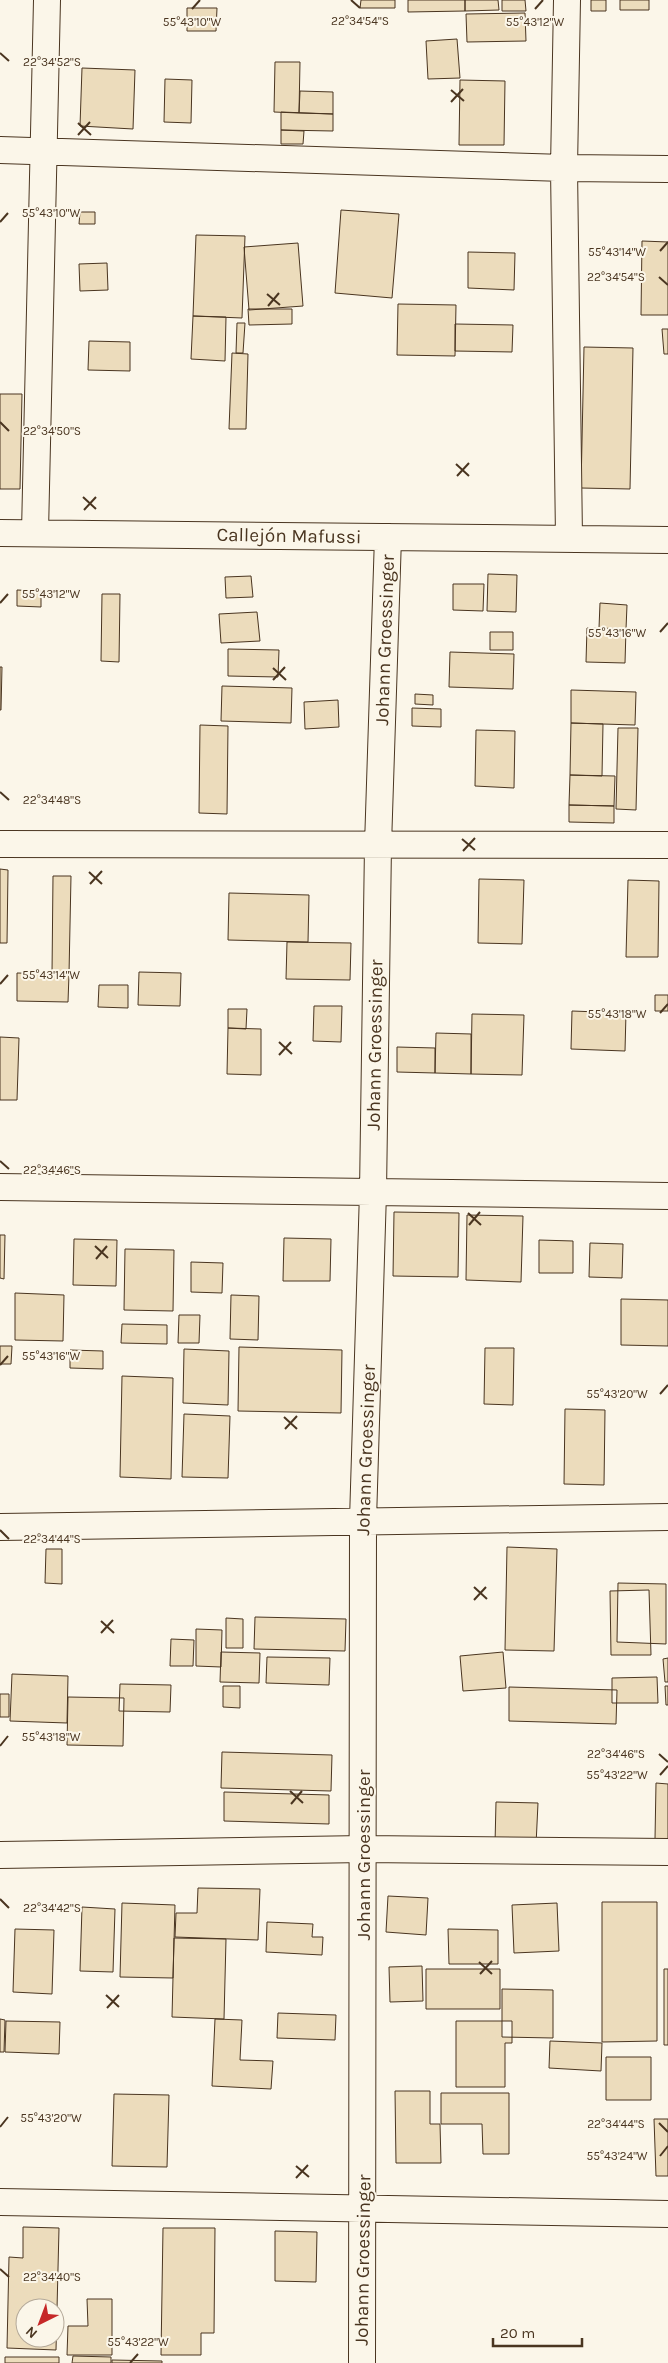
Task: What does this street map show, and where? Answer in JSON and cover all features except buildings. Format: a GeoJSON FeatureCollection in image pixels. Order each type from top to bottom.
{"type":"FeatureCollection","features":[{"type":"Feature","properties":{"kind":"street"},"geometry":{"type":"LineString","coordinates":[[35,532],[47,0]]}},
{"type":"Feature","properties":{"kind":"street"},"geometry":{"type":"LineString","coordinates":[[567,0],[564,168],[569,538]]}},
{"type":"Feature","properties":{"kind":"street"},"geometry":{"type":"LineString","coordinates":[[0,150],[564,168],[668,169]]}},
{"type":"Feature","properties":{"kind":"street","name":"Callejón Mafussi"},"geometry":{"type":"LineString","coordinates":[[0,533],[668,540]]}},
{"type":"Feature","properties":{"kind":"street","name":"Johann Groessinger"},"geometry":{"type":"LineString","coordinates":[[362,2363],[364,2208],[363,1520],[373,1192],[378,845],[388,537]]}},
{"type":"Feature","properties":{"kind":"street"},"geometry":{"type":"LineString","coordinates":[[0,844],[668,845]]}},
{"type":"Feature","properties":{"kind":"street"},"geometry":{"type":"LineString","coordinates":[[0,1187],[668,1196]]}},
{"type":"Feature","properties":{"kind":"street"},"geometry":{"type":"LineString","coordinates":[[0,1527],[363,1520],[668,1517]]}},
{"type":"Feature","properties":{"kind":"street"},"geometry":{"type":"LineString","coordinates":[[0,1855],[364,1849],[668,1852]]}},
{"type":"Feature","properties":{"kind":"street"},"geometry":{"type":"LineString","coordinates":[[0,2202],[668,2214]]}}]}
